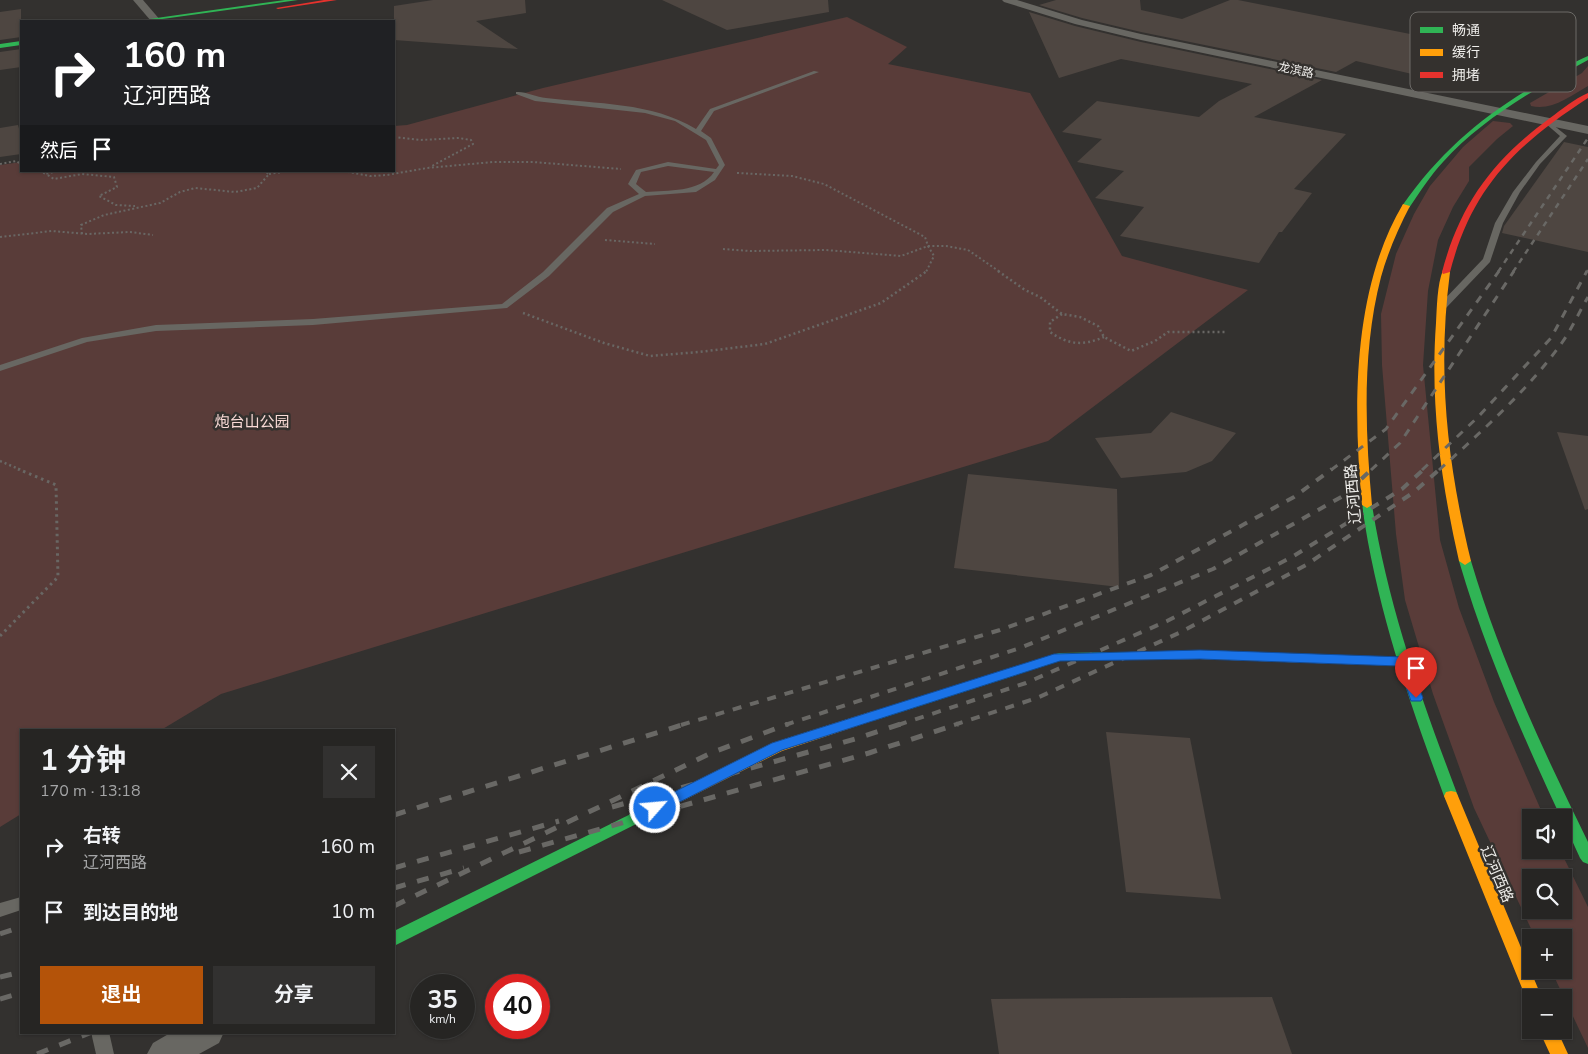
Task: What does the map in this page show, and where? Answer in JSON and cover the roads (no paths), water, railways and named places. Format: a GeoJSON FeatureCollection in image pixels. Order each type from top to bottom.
{"type":"FeatureCollection","features":[{"type":"Feature","properties":{"kind":"main road"},"geometry":{"type":"LineString","coordinates":[[155,20],[296,0]]}},
{"type":"Feature","properties":{"kind":"main road"},"geometry":{"type":"LineString","coordinates":[[187,20],[335,0]]}},
{"type":"Feature","properties":{"kind":"main road"},"geometry":{"type":"LineString","coordinates":[[0,40],[20,37]]}},
{"type":"Feature","properties":{"kind":"main road"},"geometry":{"type":"LineString","coordinates":[[0,46],[20,43]]}},
{"type":"Feature","properties":{"kind":"main road","name":"辽河西路"},"geometry":{"type":"LineString","coordinates":[[1576,64],[1588,58]]}},
{"type":"Feature","properties":{"kind":"main road","name":"辽河西路"},"geometry":{"type":"LineString","coordinates":[[1527,92],[1496,111],[1458,141],[1430,172],[1406,204],[1384,248],[1370,291],[1363,351],[1362,405],[1368,515],[1376,560],[1404,662],[1453,805],[1530,989]]}},
{"type":"Feature","properties":{"kind":"main road"},"geometry":{"type":"LineString","coordinates":[[1588,95],[1536,129],[1485,184],[1464,216],[1447,261],[1441,307],[1439,363],[1441,416],[1458,536],[1467,568],[1503,669],[1588,858]]}},
{"type":"Feature","properties":{"kind":"main road"},"geometry":{"type":"LineString","coordinates":[[395,938],[777,747],[1059,657],[1200,654],[1404,662]]}},
{"type":"Feature","properties":{"kind":"main road"},"geometry":{"type":"LineString","coordinates":[[1552,1039],[1559,1054]]}},
{"type":"Feature","properties":{"kind":"street"},"geometry":{"type":"LineString","coordinates":[[138,0],[155,20]]}},
{"type":"Feature","properties":{"kind":"street","name":"龙滨路"},"geometry":{"type":"LineString","coordinates":[[1007,0],[1079,22],[1141,37],[1588,130]]}},
{"type":"Feature","properties":{"kind":"street"},"geometry":{"type":"LineString","coordinates":[[165,1054],[204,1034]]}},
{"type":"Feature","properties":{"kind":"lane"},"geometry":{"type":"LineString","coordinates":[[697,132],[712,110],[816,72]]}},
{"type":"Feature","properties":{"kind":"lane"},"geometry":{"type":"LineString","coordinates":[[0,368],[86,340],[156,328],[313,322],[504,306],[546,274],[610,210],[644,194],[693,190],[713,179],[722,165],[709,139],[677,120],[644,111],[535,99],[518,93]]}},
{"type":"Feature","properties":{"kind":"lane"},"geometry":{"type":"LineString","coordinates":[[1441,307],[1487,260],[1499,224],[1517,192],[1538,163],[1564,136],[1547,122]]}},
{"type":"Feature","properties":{"kind":"lane"},"geometry":{"type":"LineString","coordinates":[[644,194],[632,184],[638,170],[668,164],[718,171]]}},
{"type":"Feature","properties":{"kind":"lane"},"geometry":{"type":"LineString","coordinates":[[0,910],[20,904]]}},
{"type":"Feature","properties":{"kind":"lane"},"geometry":{"type":"LineString","coordinates":[[100,1034],[105,1054]]}},
{"type":"Feature","properties":{"kind":"railway"},"geometry":{"type":"LineString","coordinates":[[1498,272],[1588,138]]}},
{"type":"Feature","properties":{"kind":"railway"},"geometry":{"type":"LineString","coordinates":[[1513,272],[1588,159]]}},
{"type":"Feature","properties":{"kind":"railway"},"geometry":{"type":"LineString","coordinates":[[1331,470],[1386,429],[1499,271]]}},
{"type":"Feature","properties":{"kind":"railway"},"geometry":{"type":"LineString","coordinates":[[1371,470],[1400,443],[1514,271]]}},
{"type":"Feature","properties":{"kind":"railway"},"geometry":{"type":"LineString","coordinates":[[1422,470],[1478,417],[1551,338],[1587,271]]}},
{"type":"Feature","properties":{"kind":"railway"},"geometry":{"type":"LineString","coordinates":[[1439,470],[1534,378],[1565,338],[1588,297]]}},
{"type":"Feature","properties":{"kind":"railway"},"geometry":{"type":"LineString","coordinates":[[681,725],[1000,630],[1151,575],[1294,497],[1332,469]]}},
{"type":"Feature","properties":{"kind":"railway"},"geometry":{"type":"LineString","coordinates":[[788,724],[1020,648],[1213,569],[1343,496],[1372,469]]}},
{"type":"Feature","properties":{"kind":"railway"},"geometry":{"type":"LineString","coordinates":[[898,725],[1026,683],[1167,621],[1292,557],[1402,489],[1424,469]]}},
{"type":"Feature","properties":{"kind":"railway"},"geometry":{"type":"LineString","coordinates":[[954,725],[1037,698],[1179,633],[1306,565],[1414,492],[1440,469]]}},
{"type":"Feature","properties":{"kind":"railway"},"geometry":{"type":"LineString","coordinates":[[395,815],[685,724]]}},
{"type":"Feature","properties":{"kind":"railway"},"geometry":{"type":"LineString","coordinates":[[395,906],[711,753],[788,724]]}},
{"type":"Feature","properties":{"kind":"railway"},"geometry":{"type":"LineString","coordinates":[[612,807],[855,739],[901,724]]}},
{"type":"Feature","properties":{"kind":"railway"},"geometry":{"type":"LineString","coordinates":[[519,852],[869,753],[958,724]]}},
{"type":"Feature","properties":{"kind":"railway"},"geometry":{"type":"LineString","coordinates":[[395,868],[559,821]]}},
{"type":"Feature","properties":{"kind":"railway"},"geometry":{"type":"LineString","coordinates":[[395,888],[464,868]]}},
{"type":"Feature","properties":{"kind":"railway"},"geometry":{"type":"LineString","coordinates":[[0,934],[20,927]]}},
{"type":"Feature","properties":{"kind":"railway"},"geometry":{"type":"LineString","coordinates":[[0,977],[20,972]]}},
{"type":"Feature","properties":{"kind":"railway"},"geometry":{"type":"LineString","coordinates":[[0,999],[20,993]]}},
{"type":"Feature","properties":{"kind":"railway"},"geometry":{"type":"LineString","coordinates":[[37,1054],[87,1034]]}},
{"type":"Feature","properties":{"kind":"park label","name":"炮台山公园"},"geometry":{"type":"Point","coordinates":[252,422]}}]}
